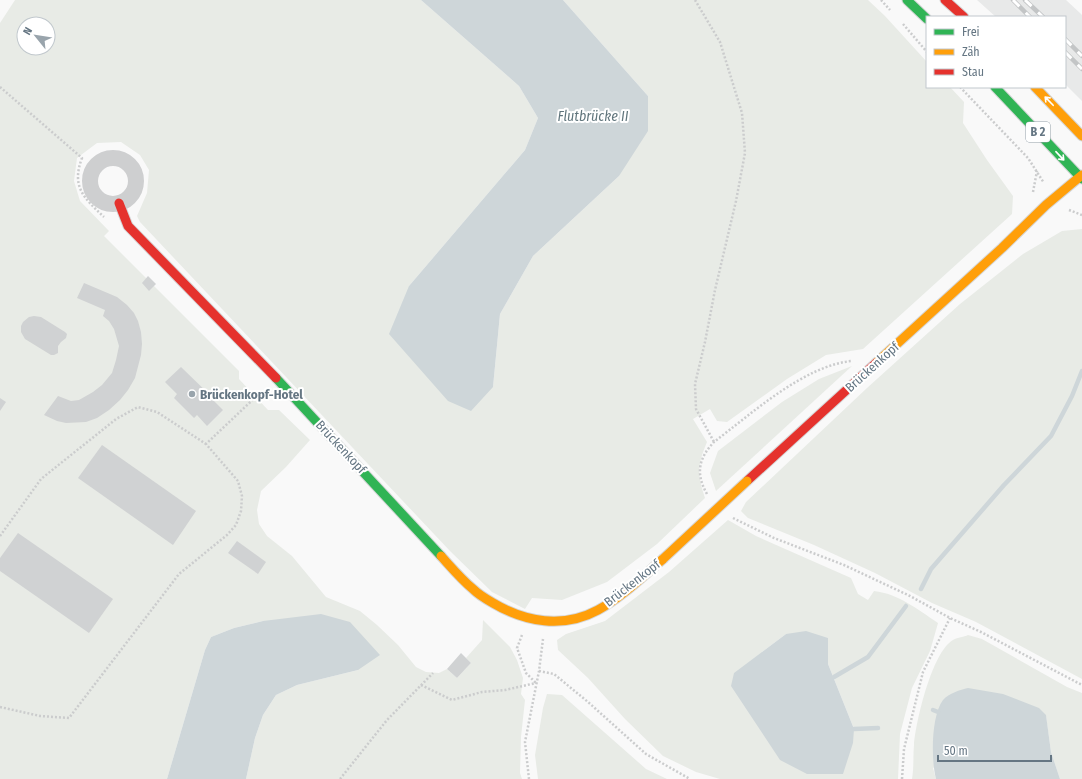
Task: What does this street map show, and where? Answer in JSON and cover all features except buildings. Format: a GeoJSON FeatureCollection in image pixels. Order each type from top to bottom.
{"type":"FeatureCollection","features":[{"type":"Feature","properties":{"kind":"street"},"geometry":{"type":"LineString","coordinates":[[906,0],[926,18]]}},
{"type":"Feature","properties":{"kind":"street"},"geometry":{"type":"LineString","coordinates":[[946,0],[963,16]]}},
{"type":"Feature","properties":{"kind":"street","name":"B 2"},"geometry":{"type":"LineString","coordinates":[[996,88],[1081,177]]}},
{"type":"Feature","properties":{"kind":"street","name":"B 2"},"geometry":{"type":"LineString","coordinates":[[1036,88],[1082,136]]}},
{"type":"Feature","properties":{"kind":"street","name":"Brückenkopf"},"geometry":{"type":"LineString","coordinates":[[119,203],[128,226],[276,378],[473,590],[506,611],[527,619],[546,622],[564,621],[581,617],[596,610],[627,590],[663,559],[1057,196],[1081,177]]}},
{"type":"Feature","properties":{"kind":"path"},"geometry":{"type":"LineString","coordinates":[[695,0],[720,42],[742,113],[745,154],[736,202],[695,384],[696,409],[714,442]]}},
{"type":"Feature","properties":{"kind":"path"},"geometry":{"type":"LineString","coordinates":[[881,0],[892,11]]}},
{"type":"Feature","properties":{"kind":"path"},"geometry":{"type":"LineString","coordinates":[[902,22],[926,51]]}},
{"type":"Feature","properties":{"kind":"path"},"geometry":{"type":"LineString","coordinates":[[0,87],[82,158],[78,179],[80,191],[88,202],[105,218]]}},
{"type":"Feature","properties":{"kind":"path"},"geometry":{"type":"LineString","coordinates":[[961,88],[1028,158],[1043,181],[1057,196]]}},
{"type":"Feature","properties":{"kind":"path"},"geometry":{"type":"LineString","coordinates":[[709,497],[702,484],[700,473],[701,460],[705,452],[714,442],[800,379],[822,368],[850,361]]}},
{"type":"Feature","properties":{"kind":"path"},"geometry":{"type":"LineString","coordinates":[[206,444],[276,378]]}},
{"type":"Feature","properties":{"kind":"path"},"geometry":{"type":"LineString","coordinates":[[0,536],[41,479],[116,419],[138,407],[157,412],[206,444],[238,481],[242,496],[241,511],[236,524],[227,535],[179,574],[69,718],[40,716],[0,707]]}},
{"type":"Feature","properties":{"kind":"path"},"geometry":{"type":"LineString","coordinates":[[748,526],[774,538],[844,565],[910,596],[1082,685]]}},
{"type":"Feature","properties":{"kind":"path"},"geometry":{"type":"LineString","coordinates":[[902,779],[904,749],[923,672],[950,618]]}},
{"type":"Feature","properties":{"kind":"path"},"geometry":{"type":"LineString","coordinates":[[528,779],[525,742],[539,671],[546,622]]}},
{"type":"Feature","properties":{"kind":"path"},"geometry":{"type":"LineString","coordinates":[[539,671],[554,674],[646,754],[690,779]]}},
{"type":"Feature","properties":{"kind":"path"},"geometry":{"type":"LineString","coordinates":[[340,779],[388,720],[433,673]]}},
{"type":"Feature","properties":{"kind":"path"},"geometry":{"type":"LineString","coordinates":[[421,685],[452,700],[482,692],[505,690],[536,683]]}},
{"type":"Feature","properties":{"kind":"shaded area"},"geometry":{"type":"Polygon","coordinates":[[[15,0],[421,0],[519,86],[538,118],[525,150],[409,286],[493,387],[500,314],[533,256],[619,176],[648,96],[563,0],[868,0],[885,16],[926,61],[926,88],[951,88],[964,102],[963,123],[1013,196],[1012,214],[863,349],[826,355],[787,379],[727,422],[717,421],[710,409],[693,419],[707,442],[701,458],[699,470],[699,476],[705,498],[657,544],[607,582],[562,600],[532,598],[525,609],[492,592],[450,551],[140,222],[137,216],[147,193],[149,170],[140,155],[121,142],[97,143],[77,158],[74,181],[80,201],[109,231],[104,236],[239,371],[239,379],[268,410],[279,410],[310,440],[286,467],[261,491],[257,510],[259,524],[267,536],[292,556],[326,597],[360,611],[398,645],[416,667],[426,672],[439,673],[447,669],[457,678],[471,663],[466,658],[482,640],[483,620],[510,647],[517,660],[523,678],[521,694],[525,700],[521,737],[520,773],[522,779],[246,779],[255,738],[263,715],[276,695],[297,685],[358,670],[263,621],[234,628],[211,637],[205,650],[167,779],[0,779],[0,23],[15,0]]]}},
{"type":"Feature","properties":{"kind":"shaded area"},"geometry":{"type":"Polygon","coordinates":[[[977,0],[1066,0],[1080,13],[1082,15],[1082,101],[1066,85],[1066,16],[995,16],[977,0]]]}},
{"type":"Feature","properties":{"kind":"shaded area"},"geometry":{"type":"Polygon","coordinates":[[[1082,229],[1082,679],[976,622],[932,603],[875,573],[814,545],[748,518],[741,511],[746,502],[867,388],[960,304],[1023,254],[1062,231],[1082,229]]]}},
{"type":"Feature","properties":{"kind":"shaded area"},"geometry":{"type":"Polygon","coordinates":[[[852,366],[716,491],[710,473],[718,451],[782,402],[819,379],[852,366]]]}},
{"type":"Feature","properties":{"kind":"shaded area"},"geometry":{"type":"Polygon","coordinates":[[[728,520],[756,536],[851,578],[858,594],[868,600],[874,591],[892,595],[908,603],[938,623],[930,651],[912,688],[900,734],[898,779],[720,779],[696,772],[663,756],[625,719],[588,678],[558,650],[557,640],[566,634],[605,621],[669,572],[728,520]],[[786,634],[762,652],[854,729],[828,664],[828,638],[786,634]]]}},
{"type":"Feature","properties":{"kind":"shaded area"},"geometry":{"type":"Polygon","coordinates":[[[968,635],[982,639],[1067,687],[1082,693],[1082,779],[1060,779],[1051,752],[1046,716],[933,768],[936,779],[912,779],[915,734],[926,688],[932,672],[945,647],[953,640],[968,635]]]}},
{"type":"Feature","properties":{"kind":"shaded area"},"geometry":{"type":"Polygon","coordinates":[[[547,694],[562,695],[646,769],[667,779],[538,779],[535,755],[543,708],[547,694]]]}},
{"type":"Feature","properties":{"kind":"water","name":"Flutbrücke II"},"geometry":{"type":"Polygon","coordinates":[[[421,0],[563,0],[648,96],[648,131],[619,176],[533,256],[500,314],[493,387],[471,411],[448,401],[389,334],[409,286],[525,150],[538,118],[519,86],[421,0]]]}},
{"type":"Feature","properties":{"kind":"water"},"geometry":{"type":"Polygon","coordinates":[[[321,614],[350,622],[380,655],[358,670],[297,685],[276,695],[263,715],[255,738],[246,779],[167,779],[205,650],[211,637],[234,628],[263,621],[321,614]]]}},
{"type":"Feature","properties":{"kind":"water"},"geometry":{"type":"Polygon","coordinates":[[[806,631],[828,638],[828,664],[854,729],[853,743],[843,774],[807,774],[780,760],[731,686],[734,673],[786,634],[806,631]]]}},
{"type":"Feature","properties":{"kind":"water"},"geometry":{"type":"Polygon","coordinates":[[[968,688],[1003,694],[1039,708],[1046,715],[1051,752],[1060,779],[936,779],[933,761],[933,738],[936,716],[939,707],[948,695],[968,688]]]}},
{"type":"Feature","properties":{"kind":"waterway"},"geometry":{"type":"LineString","coordinates":[[921,589],[931,569],[1004,485],[1051,436],[1072,396],[1082,371]]}},
{"type":"Feature","properties":{"kind":"waterway"},"geometry":{"type":"LineString","coordinates":[[834,677],[868,657],[906,606]]}},
{"type":"Feature","properties":{"kind":"waterway"},"geometry":{"type":"LineString","coordinates":[[933,710],[938,712]]}},
{"type":"Feature","properties":{"kind":"waterway"},"geometry":{"type":"LineString","coordinates":[[854,729],[878,728]]}},
{"type":"Feature","properties":{"kind":"railway"},"geometry":{"type":"LineString","coordinates":[[1013,0],[1029,16]]}},
{"type":"Feature","properties":{"kind":"railway"},"geometry":{"type":"LineString","coordinates":[[1025,0],[1042,16]]}},
{"type":"Feature","properties":{"kind":"railway"},"geometry":{"type":"LineString","coordinates":[[1066,40],[1082,56]]}},
{"type":"Feature","properties":{"kind":"railway"},"geometry":{"type":"LineString","coordinates":[[1066,53],[1082,69]]}},
{"type":"Feature","properties":{"kind":"traffic: fast"},"geometry":{"type":"LineString","coordinates":[[907,0],[926,18]]}},
{"type":"Feature","properties":{"kind":"traffic: fast"},"geometry":{"type":"LineString","coordinates":[[996,88],[1082,179]]}},
{"type":"Feature","properties":{"kind":"traffic: fast"},"geometry":{"type":"LineString","coordinates":[[276,378],[441,556]]}},
{"type":"Feature","properties":{"kind":"traffic: slow"},"geometry":{"type":"LineString","coordinates":[[1036,88],[1082,136]]}},
{"type":"Feature","properties":{"kind":"traffic: slow"},"geometry":{"type":"LineString","coordinates":[[876,363],[1002,248],[1046,205],[1082,175]]}},
{"type":"Feature","properties":{"kind":"traffic: slow"},"geometry":{"type":"LineString","coordinates":[[663,559],[747,481]]}},
{"type":"Feature","properties":{"kind":"traffic: slow"},"geometry":{"type":"LineString","coordinates":[[441,556],[456,573],[480,595],[505,610],[531,619],[544,621],[571,620],[598,610],[632,586],[663,559]]}},
{"type":"Feature","properties":{"kind":"traffic: jam"},"geometry":{"type":"LineString","coordinates":[[945,0],[963,16]]}},
{"type":"Feature","properties":{"kind":"traffic: jam"},"geometry":{"type":"LineString","coordinates":[[119,203],[128,226],[276,378]]}},
{"type":"Feature","properties":{"kind":"traffic: jam"},"geometry":{"type":"LineString","coordinates":[[747,481],[876,363]]}},
{"type":"Feature","properties":{"kind":"place","name":"Brückenkopf-Hotel"},"geometry":{"type":"Point","coordinates":[192,394]}}]}
